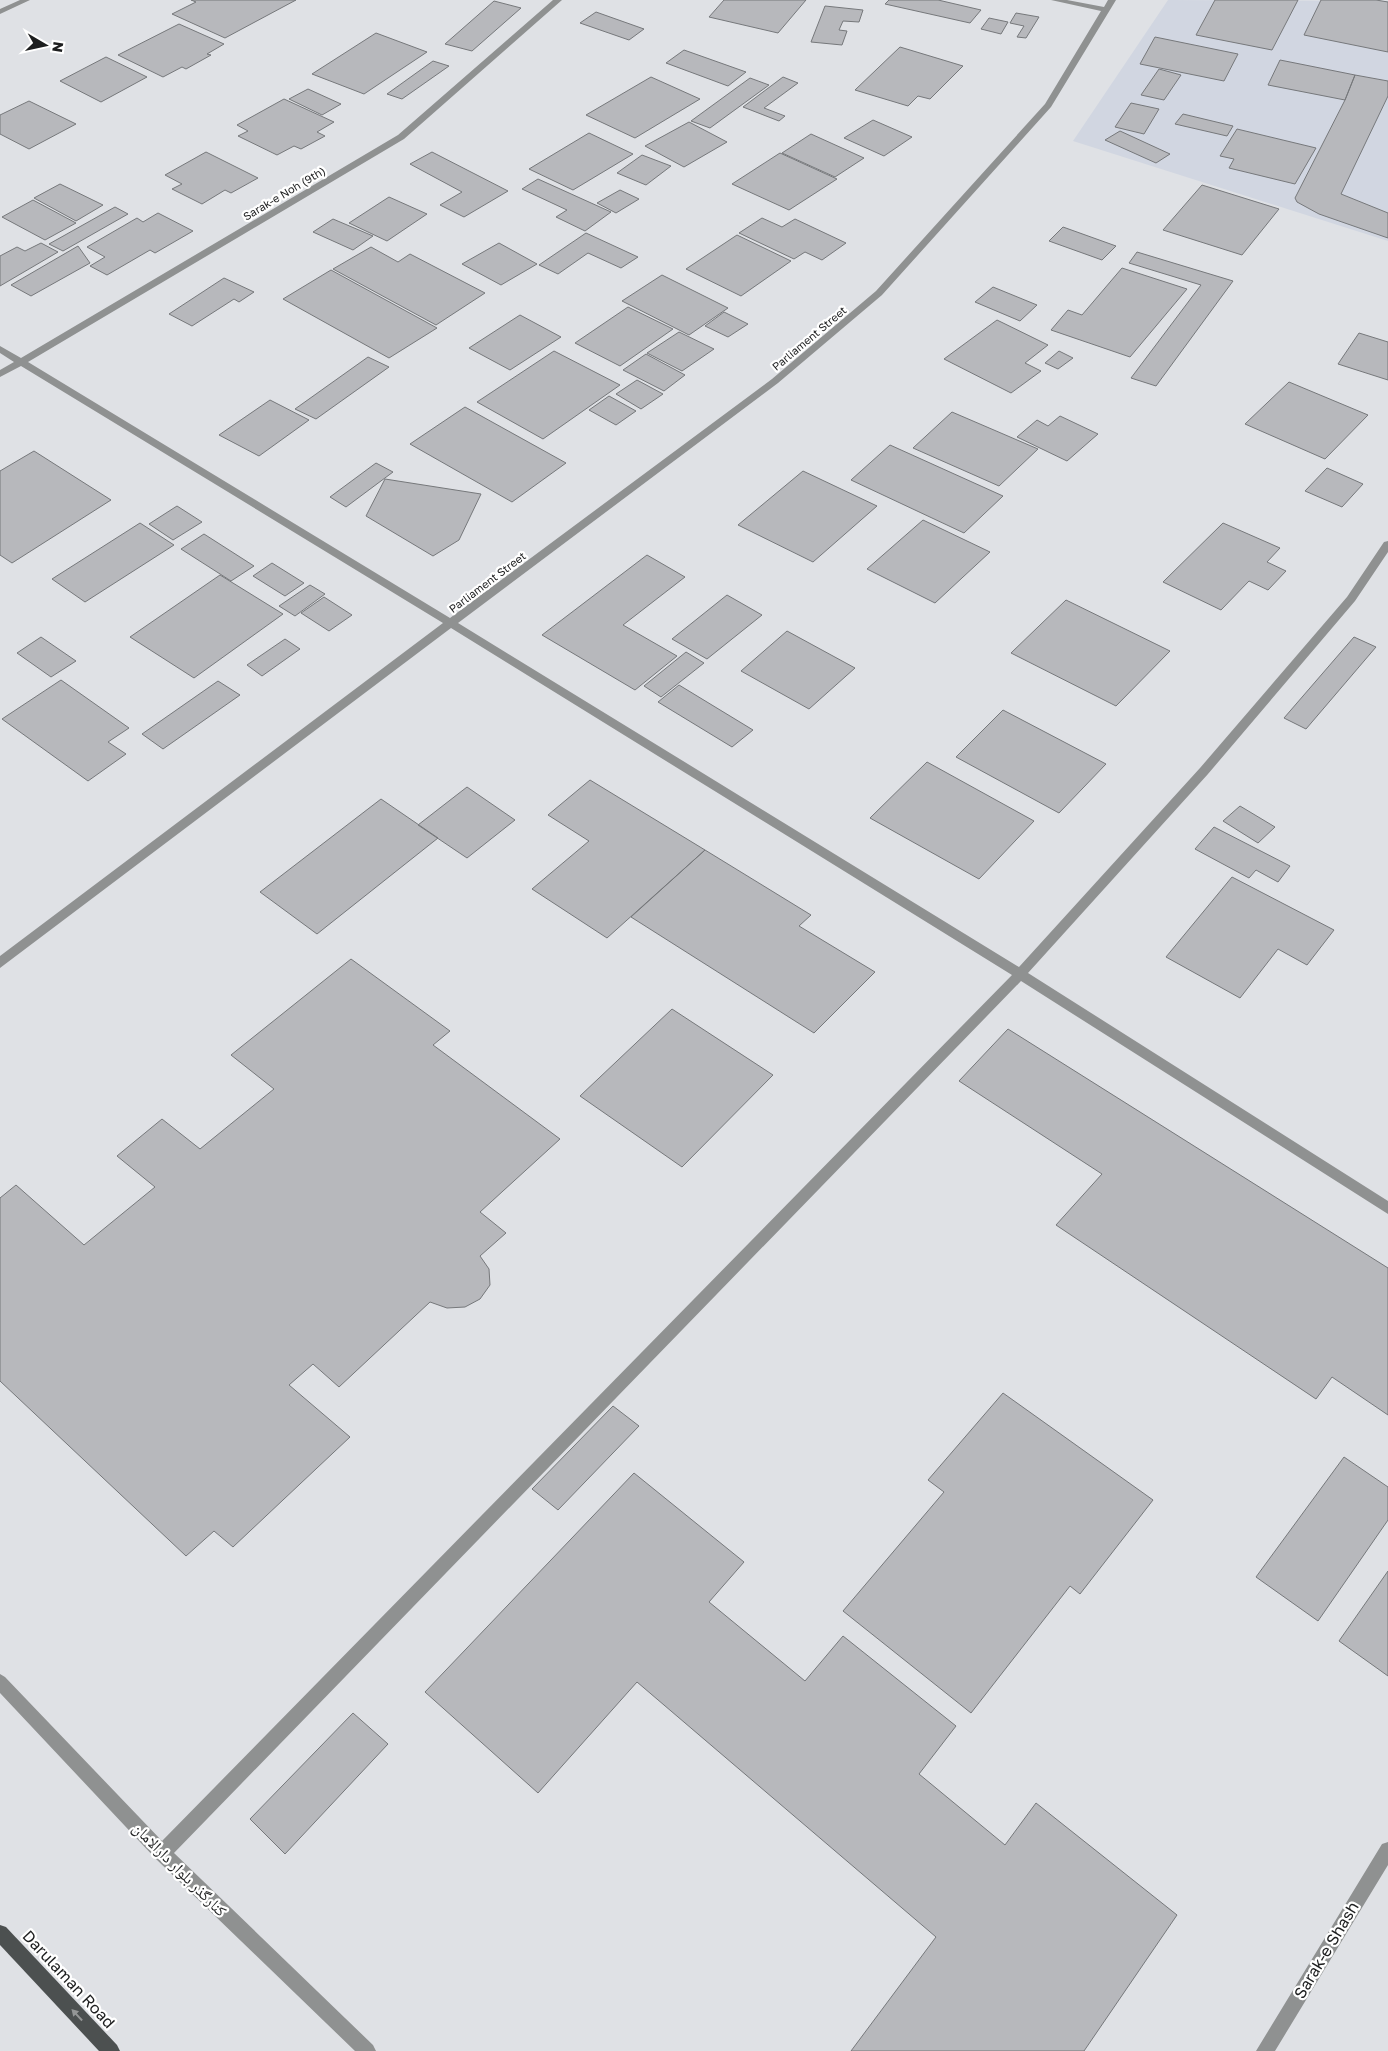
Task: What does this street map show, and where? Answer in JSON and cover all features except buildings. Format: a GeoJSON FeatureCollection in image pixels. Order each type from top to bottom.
{"type":"FeatureCollection","features":[{"type":"Feature","properties":{"kind":"main road","name":"Darulaman Road"},"geometry":{"type":"LineString","coordinates":[[0,1933],[111,2051]]}},
{"type":"Feature","properties":{"kind":"street"},"geometry":{"type":"LineString","coordinates":[[0,12],[26,0]]}},
{"type":"Feature","properties":{"kind":"street","name":"Sarak-e Noh (9th)"},"geometry":{"type":"LineString","coordinates":[[0,374],[401,137],[558,0]]}},
{"type":"Feature","properties":{"kind":"street"},"geometry":{"type":"LineString","coordinates":[[1055,0],[1106,10]]}},
{"type":"Feature","properties":{"kind":"street","name":"Parliament Street"},"geometry":{"type":"LineString","coordinates":[[0,963],[775,381],[879,293],[1048,104],[1112,0]]}},
{"type":"Feature","properties":{"kind":"street"},"geometry":{"type":"LineString","coordinates":[[0,349],[451,623],[1020,974],[1388,1208]]}},
{"type":"Feature","properties":{"kind":"street"},"geometry":{"type":"LineString","coordinates":[[162,1853],[1020,974],[1204,771],[1351,599],[1388,544]]}},
{"type":"Feature","properties":{"kind":"street","name":"کنارگذر بلوار دارالامان"},"geometry":{"type":"LineString","coordinates":[[0,1682],[162,1853],[367,2051]]}},
{"type":"Feature","properties":{"kind":"street","name":"Sarak-e Shash"},"geometry":{"type":"LineString","coordinates":[[1265,2051],[1388,1850]]}},
{"type":"Feature","properties":{"kind":"shaded area"},"geometry":{"type":"Polygon","coordinates":[[[1168,0],[1388,1],[1388,241],[1073,141],[1168,0]]]}}]}
